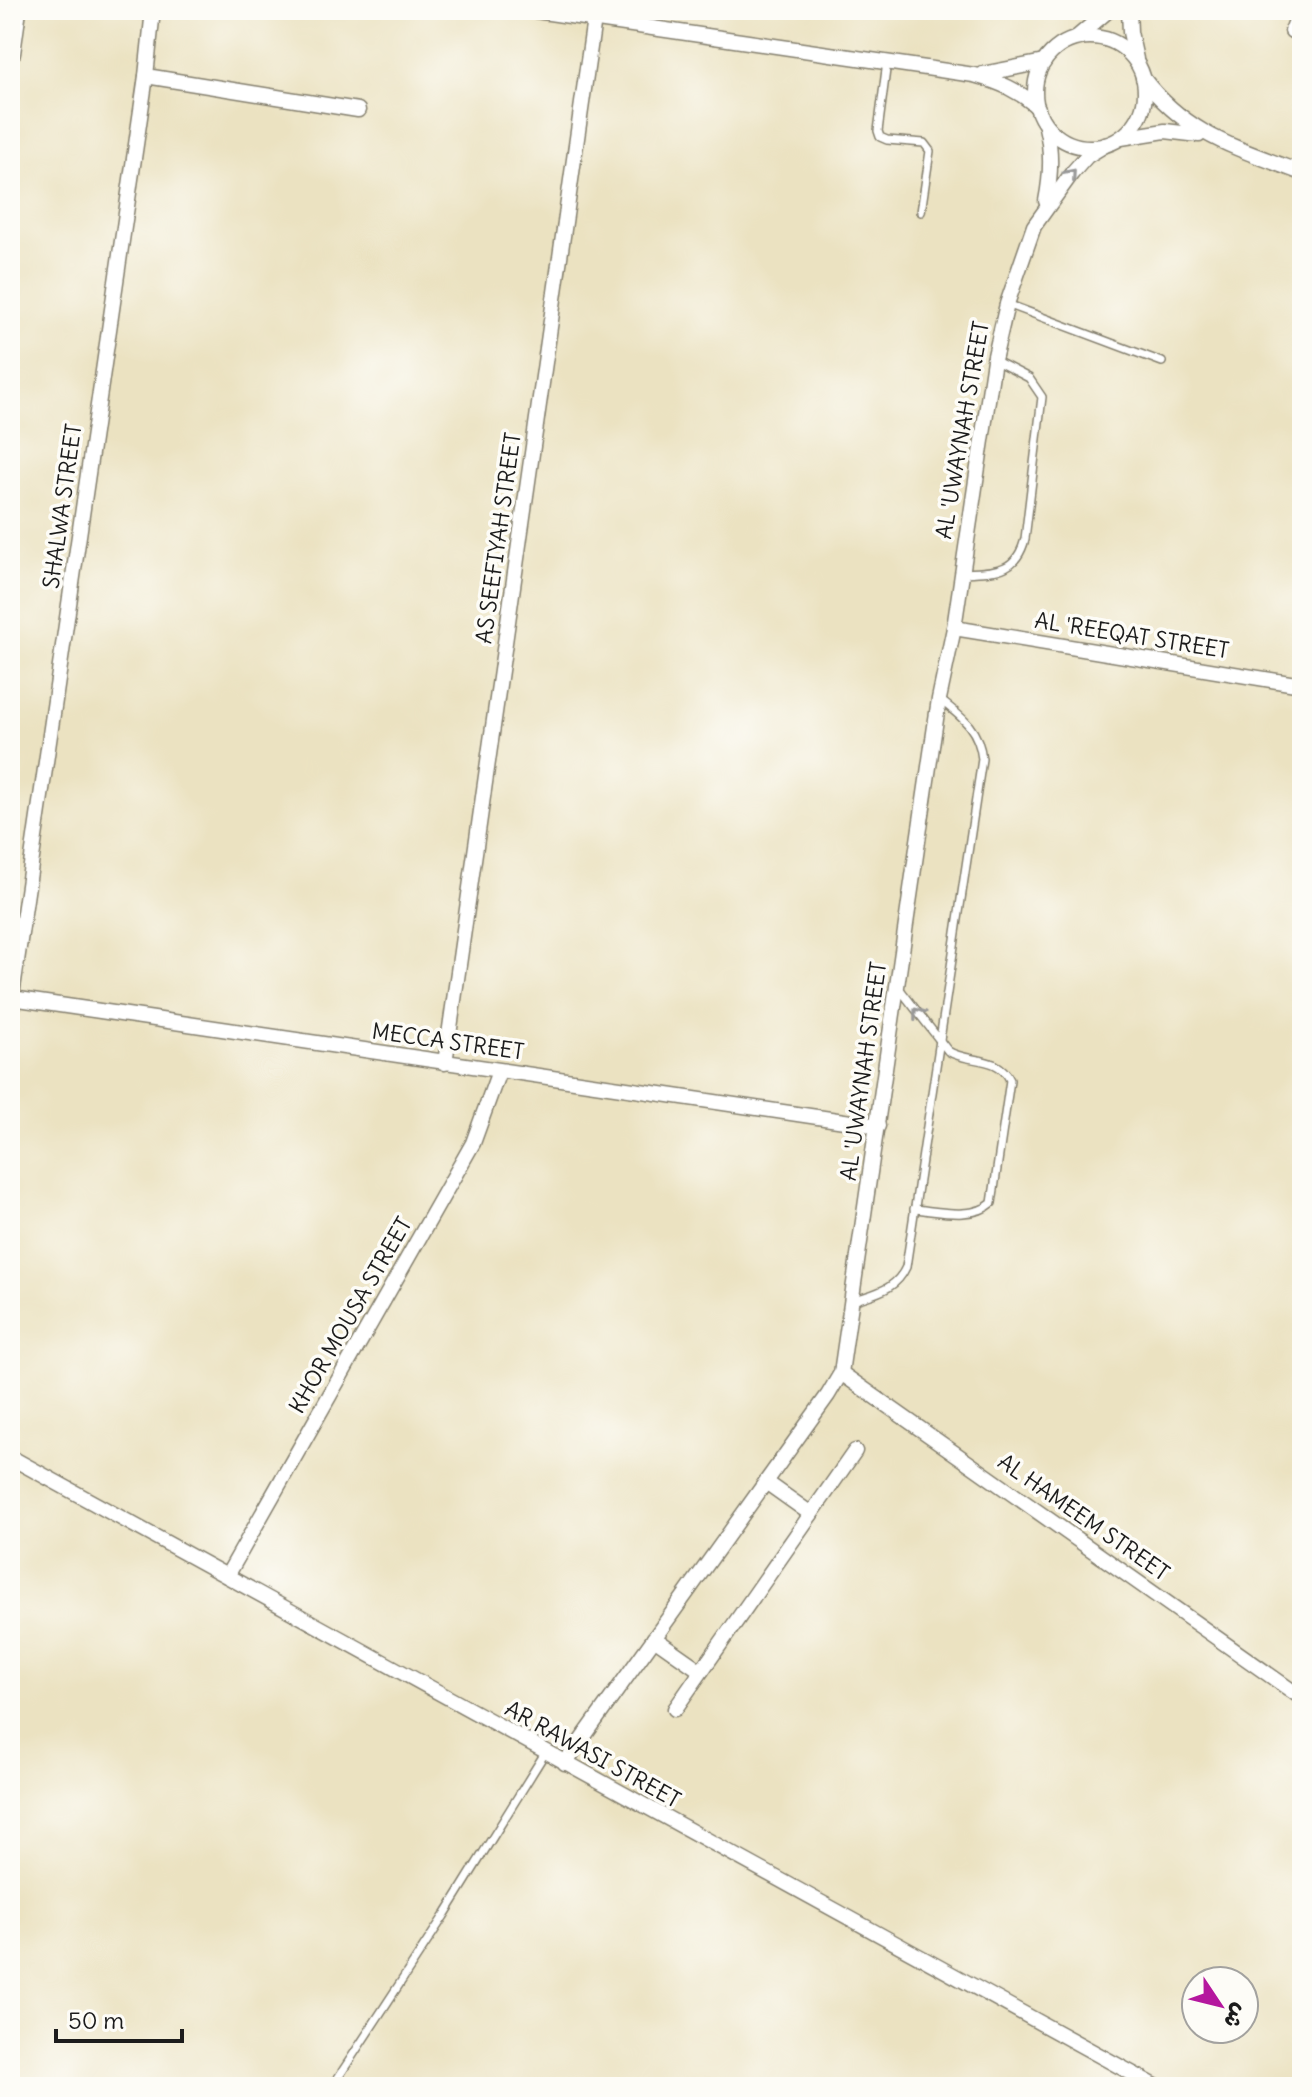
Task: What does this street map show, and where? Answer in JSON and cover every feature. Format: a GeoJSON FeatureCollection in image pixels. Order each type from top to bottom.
{"type":"FeatureCollection","features":[{"type":"Feature","properties":{"kind":"main road"},"geometry":{"type":"LineString","coordinates":[[10,53],[16,10]]}},
{"type":"Feature","properties":{"kind":"street","name":"SHALWA STREET"},"geometry":{"type":"LineString","coordinates":[[11,1003],[18,910],[146,76],[153,10]]}},
{"type":"Feature","properties":{"kind":"street"},"geometry":{"type":"LineString","coordinates":[[529,10],[974,75],[1016,91],[1038,108]]}},
{"type":"Feature","properties":{"kind":"street"},"geometry":{"type":"LineString","coordinates":[[1109,10],[1044,62],[1036,85],[1038,108],[1044,123],[1053,133],[1078,146],[1105,145],[1121,138],[1165,131],[1209,136]]}},
{"type":"Feature","properties":{"kind":"street"},"geometry":{"type":"LineString","coordinates":[[1121,138],[1141,112],[1145,95],[1130,32],[1129,10]]}},
{"type":"Feature","properties":{"kind":"street"},"geometry":{"type":"LineString","coordinates":[[1292,31],[1300,10]]}},
{"type":"Feature","properties":{"kind":"street","name":"AS SEEFIYAH STREET"},"geometry":{"type":"LineString","coordinates":[[445,1063],[594,19]]}},
{"type":"Feature","properties":{"kind":"street"},"geometry":{"type":"LineString","coordinates":[[1073,40],[1092,37],[1109,41],[1125,50],[1137,63]]}},
{"type":"Feature","properties":{"kind":"street"},"geometry":{"type":"LineString","coordinates":[[974,75],[998,73],[1044,62]]}},
{"type":"Feature","properties":{"kind":"street"},"geometry":{"type":"LineString","coordinates":[[146,76],[358,110]]}},
{"type":"Feature","properties":{"kind":"street"},"geometry":{"type":"LineString","coordinates":[[1143,78],[1172,111],[1209,136],[1302,173]]}},
{"type":"Feature","properties":{"kind":"street","name":"AL 'UWAYNAH STREET"},"geometry":{"type":"LineString","coordinates":[[1044,123],[1050,141],[1051,164],[1044,209]]}},
{"type":"Feature","properties":{"kind":"street","name":"AL 'UWAYNAH STREET"},"geometry":{"type":"LineString","coordinates":[[565,1763],[841,1373],[939,699],[954,628],[994,360],[1007,304],[1025,249],[1044,209],[1087,156],[1105,145]]}},
{"type":"Feature","properties":{"kind":"street","name":"AL 'REEQAT STREET"},"geometry":{"type":"LineString","coordinates":[[954,628],[1302,685]]}},
{"type":"Feature","properties":{"kind":"street","name":"MECCA STREET"},"geometry":{"type":"LineString","coordinates":[[11,1003],[878,1126]]}},
{"type":"Feature","properties":{"kind":"street","name":"KHOR MOUSA STREET"},"geometry":{"type":"LineString","coordinates":[[227,1576],[467,1154],[483,1121],[499,1071]]}},
{"type":"Feature","properties":{"kind":"street","name":"AL HAMEEM STREET"},"geometry":{"type":"LineString","coordinates":[[841,1373],[1302,1698]]}},
{"type":"Feature","properties":{"kind":"street"},"geometry":{"type":"LineString","coordinates":[[675,1709],[855,1451]]}},
{"type":"Feature","properties":{"kind":"street","name":"AR RAWASI STREET"},"geometry":{"type":"LineString","coordinates":[[10,1457],[1157,2087]]}},
{"type":"Feature","properties":{"kind":"street"},"geometry":{"type":"LineString","coordinates":[[766,1482],[811,1514]]}},
{"type":"Feature","properties":{"kind":"street"},"geometry":{"type":"LineString","coordinates":[[654,1638],[701,1671]]}},
{"type":"Feature","properties":{"kind":"lane"},"geometry":{"type":"LineString","coordinates":[[887,62],[878,131],[880,137],[887,140],[928,146],[930,151],[921,212]]}},
{"type":"Feature","properties":{"kind":"lane","name":"AL 'UWAYNAH STREET"},"geometry":{"type":"LineString","coordinates":[[1007,304],[1162,362]]}},
{"type":"Feature","properties":{"kind":"lane"},"geometry":{"type":"LineString","coordinates":[[960,573],[1003,569],[1019,557],[1025,539],[1042,397],[1029,378],[994,360]]}},
{"type":"Feature","properties":{"kind":"lane"},"geometry":{"type":"LineString","coordinates":[[853,1301],[889,1288],[906,1267],[982,759],[980,746],[968,722],[939,699]]}},
{"type":"Feature","properties":{"kind":"lane"},"geometry":{"type":"LineString","coordinates":[[897,985],[939,1041],[954,1055],[994,1063],[1008,1074],[1010,1080],[995,1198],[979,1212],[914,1209]]}},
{"type":"Feature","properties":{"kind":"lane"},"geometry":{"type":"LineString","coordinates":[[332,2087],[444,1916],[545,1753]]}}]}
